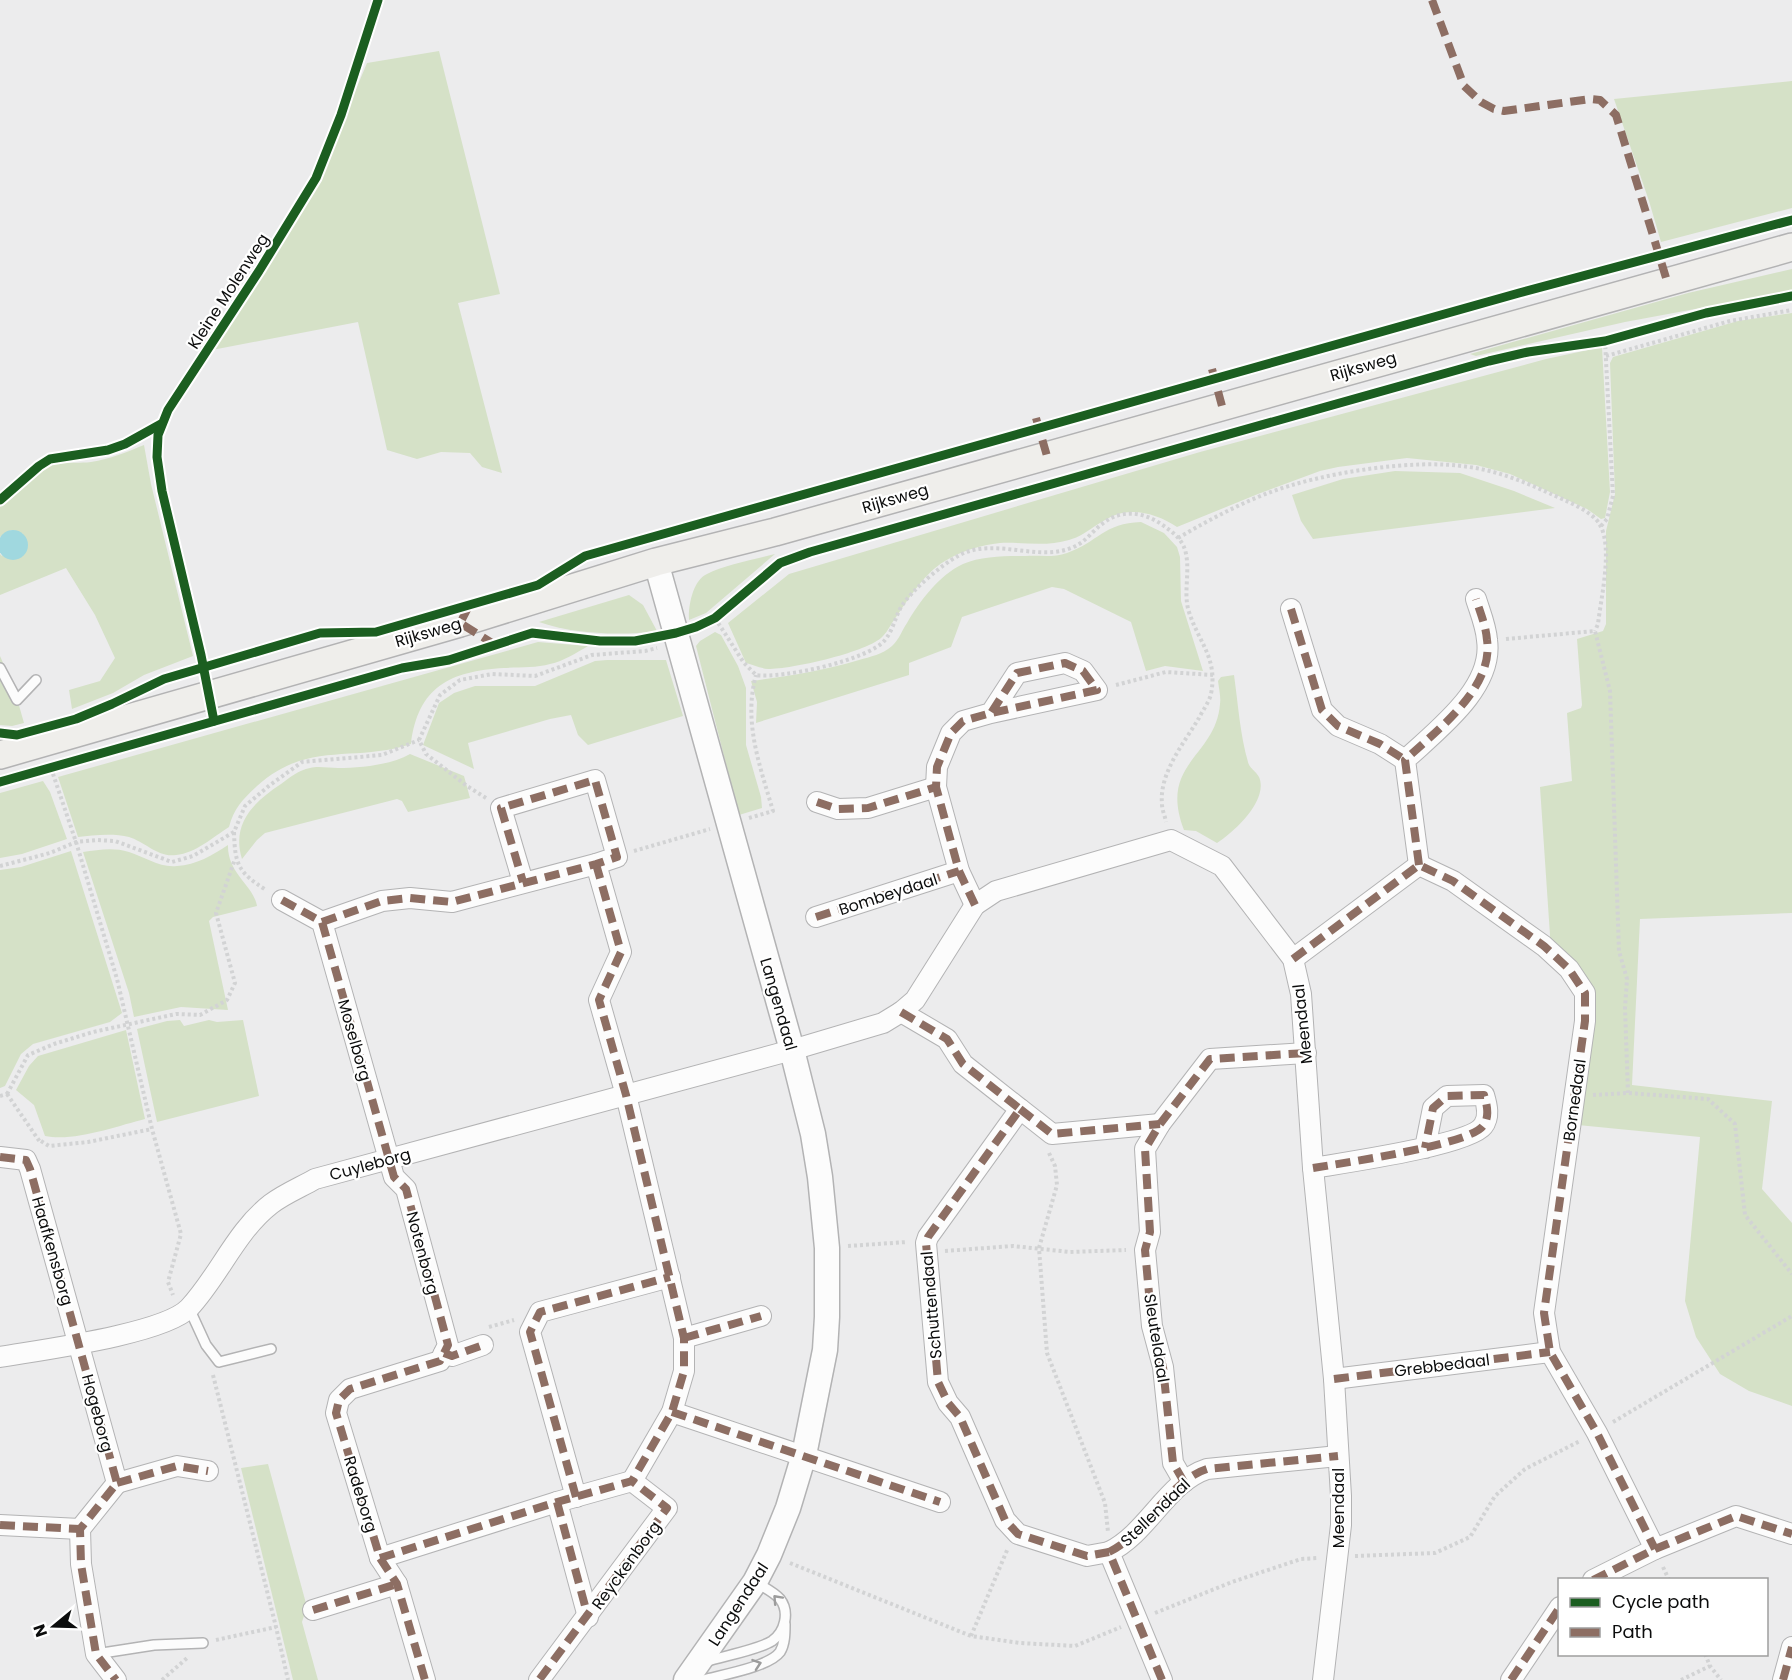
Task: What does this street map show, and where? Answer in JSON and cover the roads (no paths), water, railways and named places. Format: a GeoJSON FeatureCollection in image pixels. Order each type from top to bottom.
{"type":"FeatureCollection","features":[{"type":"Feature","properties":{"kind":"main road","name":"Rijksweg"},"geometry":{"type":"LineString","coordinates":[[0,754],[460,622],[656,562],[786,529],[1792,247]]}},
{"type":"Feature","properties":{"kind":"street","name":"Langendaal"},"geometry":{"type":"LineString","coordinates":[[656,562],[792,1050],[813,1134],[827,1248],[825,1350],[804,1455],[788,1508],[755,1582],[695,1675]]}},
{"type":"Feature","properties":{"kind":"street"},"geometry":{"type":"LineString","coordinates":[[1406,759],[1453,715],[1481,679],[1488,640],[1476,599]]}},
{"type":"Feature","properties":{"kind":"street"},"geometry":{"type":"LineString","coordinates":[[1291,609],[1322,711],[1338,726],[1380,744],[1406,759]]}},
{"type":"Feature","properties":{"kind":"street","name":"Bombeydaal"},"geometry":{"type":"LineString","coordinates":[[975,905],[959,871],[936,786],[937,767],[951,733],[963,721],[1097,690],[1083,671],[1065,663],[1017,673],[991,713]]}},
{"type":"Feature","properties":{"kind":"street"},"geometry":{"type":"LineString","coordinates":[[1293,959],[1419,865],[1406,759]]}},
{"type":"Feature","properties":{"kind":"street"},"geometry":{"type":"LineString","coordinates":[[282,900],[322,922],[382,901],[410,898],[453,902],[596,864],[617,856],[595,780],[501,808],[523,882]]}},
{"type":"Feature","properties":{"kind":"street"},"geometry":{"type":"LineString","coordinates":[[818,802],[838,809],[868,808],[936,786]]}},
{"type":"Feature","properties":{"kind":"street","name":"Meendaal"},"geometry":{"type":"LineString","coordinates":[[975,905],[996,891],[1171,840],[1222,866],[1293,959],[1301,994],[1313,1168],[1334,1379],[1341,1496],[1338,1557],[1323,1680]]}},
{"type":"Feature","properties":{"kind":"street"},"geometry":{"type":"LineString","coordinates":[[380,1558],[632,1481],[672,1412],[684,1371],[684,1338],[626,1095],[599,1000],[621,952],[596,864]]}},
{"type":"Feature","properties":{"kind":"street","name":"Bornedaal"},"geometry":{"type":"LineString","coordinates":[[1419,865],[1452,881],[1544,946],[1569,969],[1585,993],[1585,1021],[1544,1313],[1550,1352],[1597,1433],[1655,1549]]}},
{"type":"Feature","properties":{"kind":"street","name":"Bombeydaal"},"geometry":{"type":"LineString","coordinates":[[816,917],[959,871]]}},
{"type":"Feature","properties":{"kind":"street"},"geometry":{"type":"LineString","coordinates":[[792,1050],[882,1023],[901,1012],[915,1000],[975,905]]}},
{"type":"Feature","properties":{"kind":"street","name":"Moselborg"},"geometry":{"type":"LineString","coordinates":[[322,922],[388,1158]]}},
{"type":"Feature","properties":{"kind":"street"},"geometry":{"type":"LineString","coordinates":[[901,1012],[947,1039],[963,1064],[1052,1134],[1160,1124]]}},
{"type":"Feature","properties":{"kind":"street","name":"Cuyleborg"},"geometry":{"type":"LineString","coordinates":[[0,1357],[145,1329],[174,1319],[189,1308],[252,1222],[272,1203],[315,1179],[792,1050]]}},
{"type":"Feature","properties":{"kind":"street","name":"Sleuteldaal"},"geometry":{"type":"LineString","coordinates":[[1185,1482],[1173,1463],[1163,1368],[1152,1326],[1145,1250],[1150,1232],[1145,1149],[1160,1124],[1210,1059],[1306,1053]]}},
{"type":"Feature","properties":{"kind":"street","name":"Schuttendaal"},"geometry":{"type":"LineString","coordinates":[[1020,1109],[926,1247],[938,1382],[948,1403],[960,1417],[1005,1520],[1018,1534],[1087,1556],[1109,1552]]}},
{"type":"Feature","properties":{"kind":"street"},"geometry":{"type":"LineString","coordinates":[[1313,1168],[1425,1148]]}},
{"type":"Feature","properties":{"kind":"street","name":"Haafkensborg"},"geometry":{"type":"LineString","coordinates":[[0,1157],[26,1160],[30,1169],[79,1342]]}},
{"type":"Feature","properties":{"kind":"street","name":"Notenborg"},"geometry":{"type":"LineString","coordinates":[[388,1158],[394,1177],[406,1189],[448,1344],[444,1353]]}},
{"type":"Feature","properties":{"kind":"street","name":"Reyckenborg"},"geometry":{"type":"LineString","coordinates":[[588,1617],[567,1500],[530,1332],[540,1312],[670,1277]]}},
{"type":"Feature","properties":{"kind":"street"},"geometry":{"type":"LineString","coordinates":[[684,1338],[761,1316]]}},
{"type":"Feature","properties":{"kind":"street","name":"Hogeborg"},"geometry":{"type":"LineString","coordinates":[[79,1342],[117,1483]]}},
{"type":"Feature","properties":{"kind":"street"},"geometry":{"type":"LineString","coordinates":[[444,1353],[452,1356],[483,1345]]}},
{"type":"Feature","properties":{"kind":"street","name":"Grebbedaal"},"geometry":{"type":"LineString","coordinates":[[1334,1379],[1550,1352]]}},
{"type":"Feature","properties":{"kind":"street","name":"Radeborg"},"geometry":{"type":"LineString","coordinates":[[425,1680],[397,1584],[380,1558],[336,1413],[339,1400],[350,1389],[440,1361],[444,1353]]}},
{"type":"Feature","properties":{"kind":"street"},"geometry":{"type":"LineString","coordinates":[[672,1412],[940,1503]]}},
{"type":"Feature","properties":{"kind":"street","name":"Stellendaal"},"geometry":{"type":"LineString","coordinates":[[1162,1680],[1109,1552],[1127,1541],[1195,1474],[1207,1469],[1338,1456]]}},
{"type":"Feature","properties":{"kind":"street"},"geometry":{"type":"LineString","coordinates":[[116,1680],[96,1653],[81,1564],[80,1529],[117,1483],[177,1466],[208,1471]]}},
{"type":"Feature","properties":{"kind":"street","name":"Reyckenborg"},"geometry":{"type":"LineString","coordinates":[[539,1680],[668,1508],[632,1481]]}},
{"type":"Feature","properties":{"kind":"street"},"geometry":{"type":"LineString","coordinates":[[1597,1578],[1655,1549],[1736,1516],[1792,1534]]}},
{"type":"Feature","properties":{"kind":"street"},"geometry":{"type":"LineString","coordinates":[[0,1525],[80,1529]]}},
{"type":"Feature","properties":{"kind":"street"},"geometry":{"type":"LineString","coordinates":[[313,1610],[397,1584]]}},
{"type":"Feature","properties":{"kind":"street"},"geometry":{"type":"LineString","coordinates":[[1511,1680],[1558,1610]]}},
{"type":"Feature","properties":{"kind":"street"},"geometry":{"type":"LineString","coordinates":[[1783,1680],[1792,1651]]}},
{"type":"Feature","properties":{"kind":"lane"},"geometry":{"type":"LineString","coordinates":[[0,668],[16,700],[36,680]]}},
{"type":"Feature","properties":{"kind":"lane"},"geometry":{"type":"LineString","coordinates":[[189,1308],[206,1346],[219,1362],[271,1349]]}},
{"type":"Feature","properties":{"kind":"lane"},"geometry":{"type":"LineString","coordinates":[[695,1675],[744,1669],[773,1658],[780,1652],[786,1622],[784,1606],[780,1600],[755,1582]]}},
{"type":"Feature","properties":{"kind":"lane"},"geometry":{"type":"LineString","coordinates":[[695,1675],[773,1640],[786,1622]]}},
{"type":"Feature","properties":{"kind":"lane"},"geometry":{"type":"LineString","coordinates":[[96,1653],[154,1645],[203,1643]]}},
{"type":"Feature","properties":{"kind":"water"},"geometry":{"type":"Polygon","coordinates":[[[7,531],[19,531],[27,539],[27,551],[19,559],[7,559],[-1,551],[-1,539],[7,531]]]}}]}
